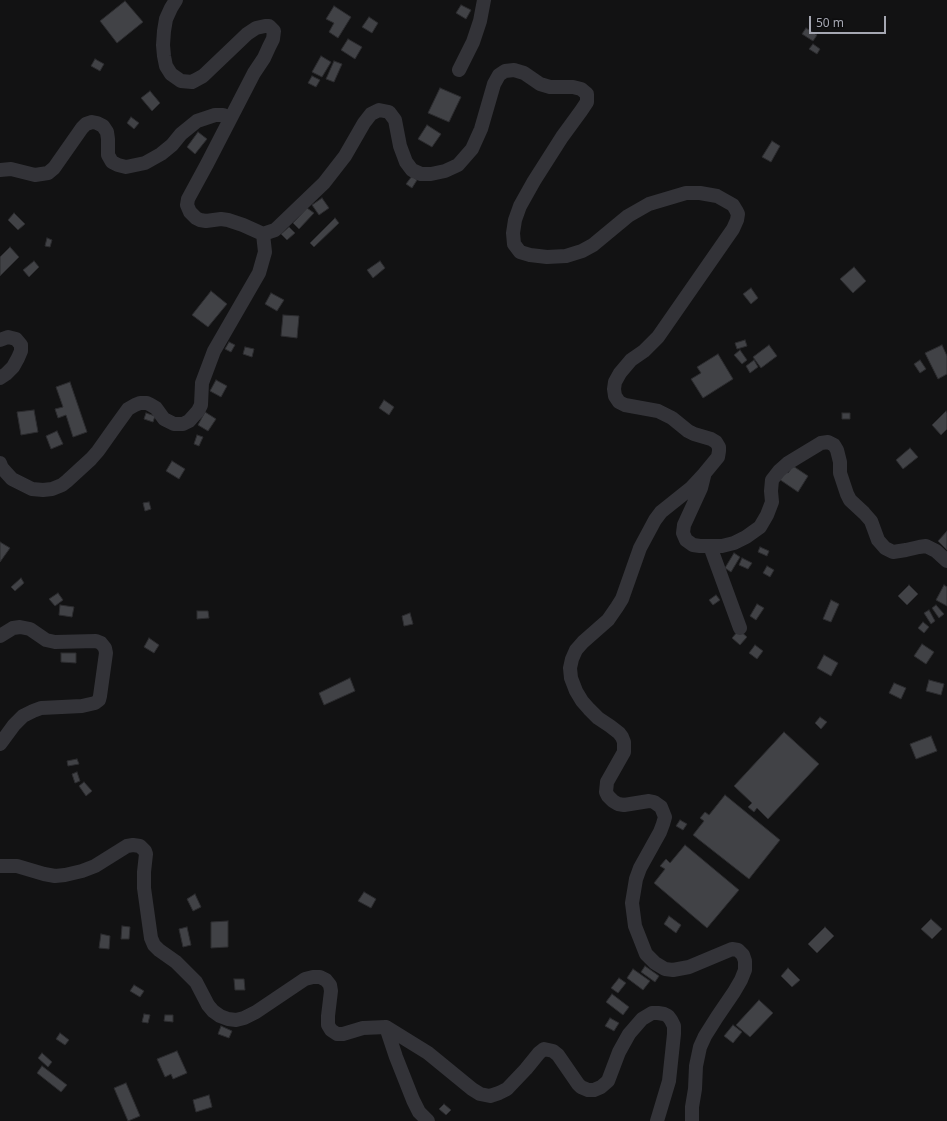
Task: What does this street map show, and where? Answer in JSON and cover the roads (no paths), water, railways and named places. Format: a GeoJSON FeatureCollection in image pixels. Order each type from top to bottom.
{"type":"FeatureCollection","features":[{"type":"Feature","properties":{"kind":"street"},"geometry":{"type":"LineString","coordinates":[[176,0],[166,19],[163,45],[166,66],[171,74],[181,81],[192,82],[203,76],[247,34],[256,28],[269,26],[274,31],[273,39],[264,58],[254,73],[208,164],[188,198],[187,205],[190,212],[200,220],[228,220],[264,234],[275,230],[324,183],[345,156],[364,123],[371,114],[379,110],[389,112],[395,120],[400,146],[406,162],[412,170],[421,174],[445,172],[458,165],[472,149],[481,129],[494,84],[499,75],[505,71],[514,70],[524,73],[540,84],[550,87],[574,87],[581,89],[587,94],[587,102],[582,111],[562,137],[520,206],[512,233],[514,244],[520,252],[547,257],[566,256],[582,251],[593,245],[628,216],[649,204],[686,193],[700,193],[717,196],[733,205],[738,214],[733,230],[658,337],[644,351],[631,360],[615,382],[614,389],[615,396],[619,402],[625,405],[658,411],[672,418],[688,431],[716,442],[719,447],[718,457],[691,488],[661,512],[655,520],[637,554],[622,599],[608,620],[576,650],[570,668],[571,678],[582,701],[598,718],[619,733],[624,742],[624,752],[618,764],[609,776],[607,782],[606,792],[608,796],[618,804],[624,805],[649,800],[661,807],[665,817],[662,828],[640,868],[634,888],[632,903],[635,926],[646,954],[655,963],[665,969],[673,970],[690,967],[732,948],[738,950],[743,955],[745,961],[745,970],[741,980],[705,1036],[700,1047],[696,1066],[692,1121]]}},
{"type":"Feature","properties":{"kind":"street"},"geometry":{"type":"LineString","coordinates":[[459,70],[475,36],[480,21],[484,0]]}},
{"type":"Feature","properties":{"kind":"street"},"geometry":{"type":"LineString","coordinates":[[0,170],[11,168],[35,175],[48,173],[54,168],[82,128],[86,124],[92,122],[97,122],[103,126],[106,132],[108,139],[108,154],[112,162],[126,167],[145,163],[161,154],[172,145],[181,134],[197,121],[215,115],[230,118]]}},
{"type":"Feature","properties":{"kind":"street"},"geometry":{"type":"LineString","coordinates":[[0,464],[12,479],[28,488],[52,490],[67,481],[98,451],[128,410],[135,405],[146,403],[151,405],[156,408],[164,419],[174,424],[183,424],[189,421],[201,405],[202,383],[214,351],[259,274],[265,252],[264,234]]}},
{"type":"Feature","properties":{"kind":"street"},"geometry":{"type":"LineString","coordinates":[[0,340],[8,337],[20,342],[21,345],[21,351],[13,367],[3,376],[0,392]]}},
{"type":"Feature","properties":{"kind":"street"},"geometry":{"type":"LineString","coordinates":[[704,474],[701,488],[684,525],[683,533],[686,540],[693,545],[722,546],[734,543],[760,527],[772,502],[772,480],[779,471],[788,463],[822,443],[828,442],[834,445],[837,450],[840,462],[840,473],[846,494],[871,521],[878,540],[885,548],[893,552],[926,546],[936,550],[947,561]]}},
{"type":"Feature","properties":{"kind":"street"},"geometry":{"type":"LineString","coordinates":[[710,546],[740,628]]}},
{"type":"Feature","properties":{"kind":"street"},"geometry":{"type":"LineString","coordinates":[[0,636],[13,628],[20,627],[30,630],[46,640],[55,642],[96,641],[101,643],[105,648],[106,653],[100,696],[99,700],[95,704],[41,708],[33,711],[23,716],[14,725],[0,744]]}},
{"type":"Feature","properties":{"kind":"street"},"geometry":{"type":"LineString","coordinates":[[0,866],[17,866],[55,876],[65,875],[95,866],[127,846],[140,846],[146,854],[144,888],[151,938],[154,945],[184,969],[196,982],[208,1005],[213,1011],[228,1019],[236,1020],[244,1018],[256,1012],[305,979],[313,977],[320,978],[326,980],[330,985],[331,992],[328,1025],[331,1030],[338,1034],[343,1034],[363,1028],[386,1027],[428,1053],[480,1094],[490,1096],[499,1094],[507,1089],[544,1049],[553,1051],[558,1055],[581,1087],[588,1090],[594,1090],[601,1087],[608,1081],[619,1052],[629,1034],[642,1019],[652,1013],[664,1014],[671,1020],[674,1026],[674,1034],[670,1082],[657,1121]]}},
{"type":"Feature","properties":{"kind":"street"},"geometry":{"type":"LineString","coordinates":[[386,1027],[413,1100],[419,1112],[428,1121]]}}]}
